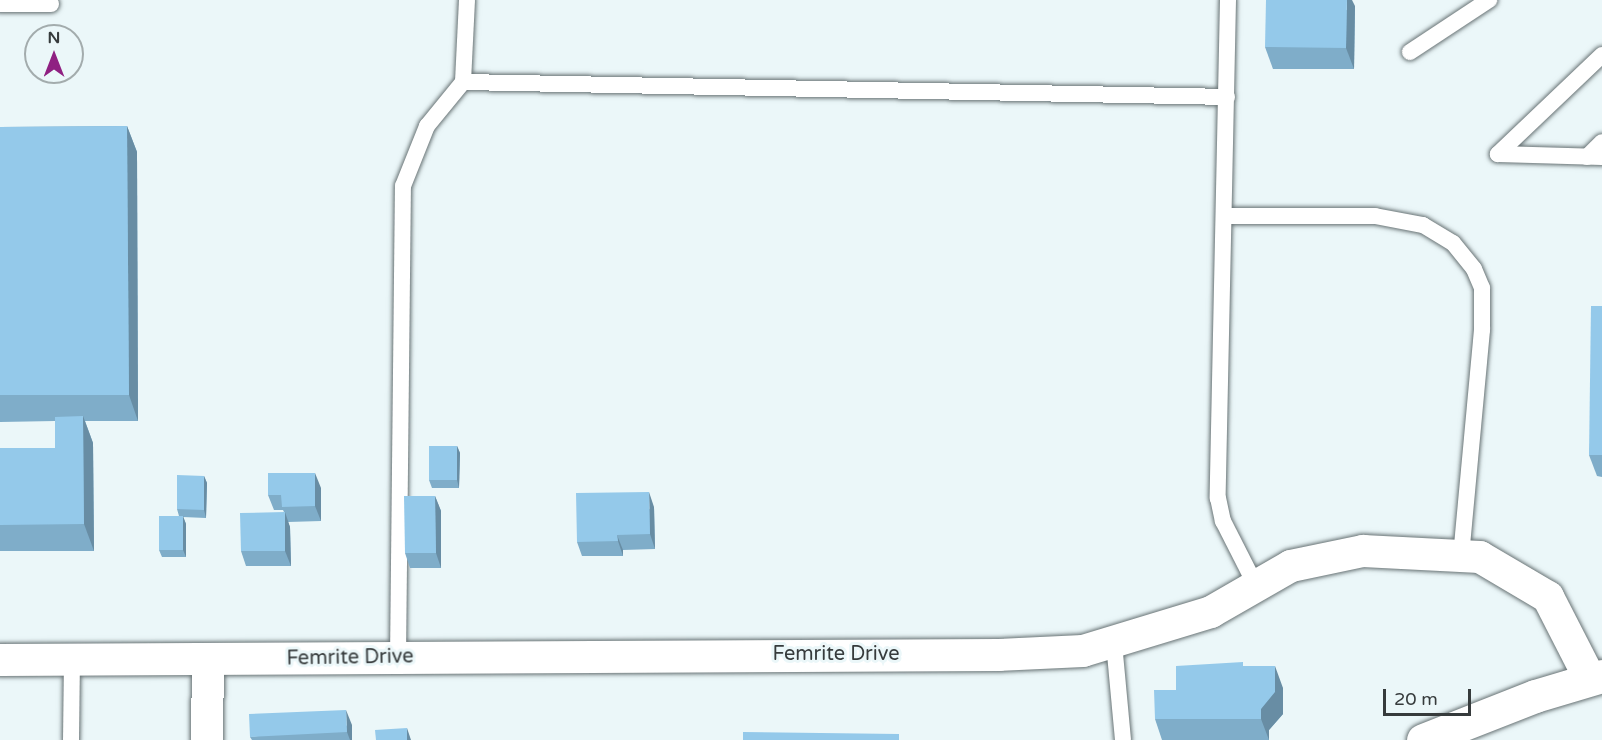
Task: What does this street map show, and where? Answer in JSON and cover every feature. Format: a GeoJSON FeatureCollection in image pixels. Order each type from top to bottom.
{"type":"FeatureCollection","features":[{"type":"Feature","properties":{"kind":"street","name":"Femrite Drive"},"geometry":{"type":"LineString","coordinates":[[0,660],[999,655],[1083,651],[1211,612],[1291,566],[1362,551],[1480,557],[1548,597],[1598,682]]}},
{"type":"Feature","properties":{"kind":"street"},"geometry":{"type":"LineString","coordinates":[[207,659],[207,740]]}},
{"type":"Feature","properties":{"kind":"street"},"geometry":{"type":"LineString","coordinates":[[1423,740],[1535,696],[1598,682]]}},
{"type":"Feature","properties":{"kind":"lane"},"geometry":{"type":"LineString","coordinates":[[398,658],[403,186],[427,126],[463,82],[467,0]]}},
{"type":"Feature","properties":{"kind":"lane"},"geometry":{"type":"LineString","coordinates":[[1228,0],[1226,216],[1218,498],[1230,537],[1256,586]]}},
{"type":"Feature","properties":{"kind":"lane"},"geometry":{"type":"LineString","coordinates":[[1410,52],[1489,0]]}},
{"type":"Feature","properties":{"kind":"lane"},"geometry":{"type":"LineString","coordinates":[[0,4],[51,4]]}},
{"type":"Feature","properties":{"kind":"lane"},"geometry":{"type":"LineString","coordinates":[[1602,55],[1498,154],[1594,157],[1602,142]]}},
{"type":"Feature","properties":{"kind":"lane"},"geometry":{"type":"LineString","coordinates":[[463,82],[1227,97]]}},
{"type":"Feature","properties":{"kind":"lane"},"geometry":{"type":"LineString","coordinates":[[1226,216],[1375,216],[1423,225],[1453,243],[1474,269],[1482,288],[1482,330],[1461,556]]}},
{"type":"Feature","properties":{"kind":"lane"},"geometry":{"type":"LineString","coordinates":[[1114,643],[1123,740]]}},
{"type":"Feature","properties":{"kind":"lane"},"geometry":{"type":"LineString","coordinates":[[71,740],[72,660]]}},
{"type":"Feature","properties":{"kind":"building"},"geometry":{"type":"Polygon","coordinates":[[[1266,0],[1347,0],[1346,48],[1265,47],[1266,0]]]}},
{"type":"Feature","properties":{"kind":"building"},"geometry":{"type":"Polygon","coordinates":[[[127,126],[129,395],[0,395],[0,127],[127,126]]]}},
{"type":"Feature","properties":{"kind":"building"},"geometry":{"type":"Polygon","coordinates":[[[1591,306],[1602,306],[1602,455],[1589,455],[1591,306]]]}},
{"type":"Feature","properties":{"kind":"building"},"geometry":{"type":"Polygon","coordinates":[[[83,416],[84,524],[0,525],[0,448],[55,448],[55,417],[83,416]]]}},
{"type":"Feature","properties":{"kind":"building"},"geometry":{"type":"Polygon","coordinates":[[[429,446],[457,446],[457,480],[429,480],[429,446]]]}},
{"type":"Feature","properties":{"kind":"building"},"geometry":{"type":"Polygon","coordinates":[[[268,473],[315,473],[315,506],[282,507],[281,495],[268,495],[268,473]]]}},
{"type":"Feature","properties":{"kind":"building"},"geometry":{"type":"Polygon","coordinates":[[[177,475],[204,476],[204,510],[177,509],[177,475]]]}},
{"type":"Feature","properties":{"kind":"building"},"geometry":{"type":"Polygon","coordinates":[[[649,492],[650,534],[617,535],[618,541],[577,542],[576,493],[649,492]]]}},
{"type":"Feature","properties":{"kind":"building"},"geometry":{"type":"Polygon","coordinates":[[[404,496],[435,496],[436,553],[405,553],[404,496]]]}},
{"type":"Feature","properties":{"kind":"building"},"geometry":{"type":"Polygon","coordinates":[[[285,512],[285,551],[241,551],[240,513],[285,512]]]}},
{"type":"Feature","properties":{"kind":"building"},"geometry":{"type":"Polygon","coordinates":[[[159,516],[183,516],[183,550],[159,550],[159,516]]]}},
{"type":"Feature","properties":{"kind":"building"},"geometry":{"type":"Polygon","coordinates":[[[1243,662],[1243,666],[1275,666],[1275,692],[1261,709],[1261,719],[1155,719],[1154,690],[1176,690],[1176,666],[1243,662]]]}},
{"type":"Feature","properties":{"kind":"building"},"geometry":{"type":"Polygon","coordinates":[[[346,710],[347,732],[250,737],[249,714],[346,710]]]}},
{"type":"Feature","properties":{"kind":"building"},"geometry":{"type":"Polygon","coordinates":[[[407,728],[407,740],[376,740],[375,730],[407,728]]]}},
{"type":"Feature","properties":{"kind":"building"},"geometry":{"type":"Polygon","coordinates":[[[743,732],[899,734],[899,740],[743,740],[743,732]]]}}]}
